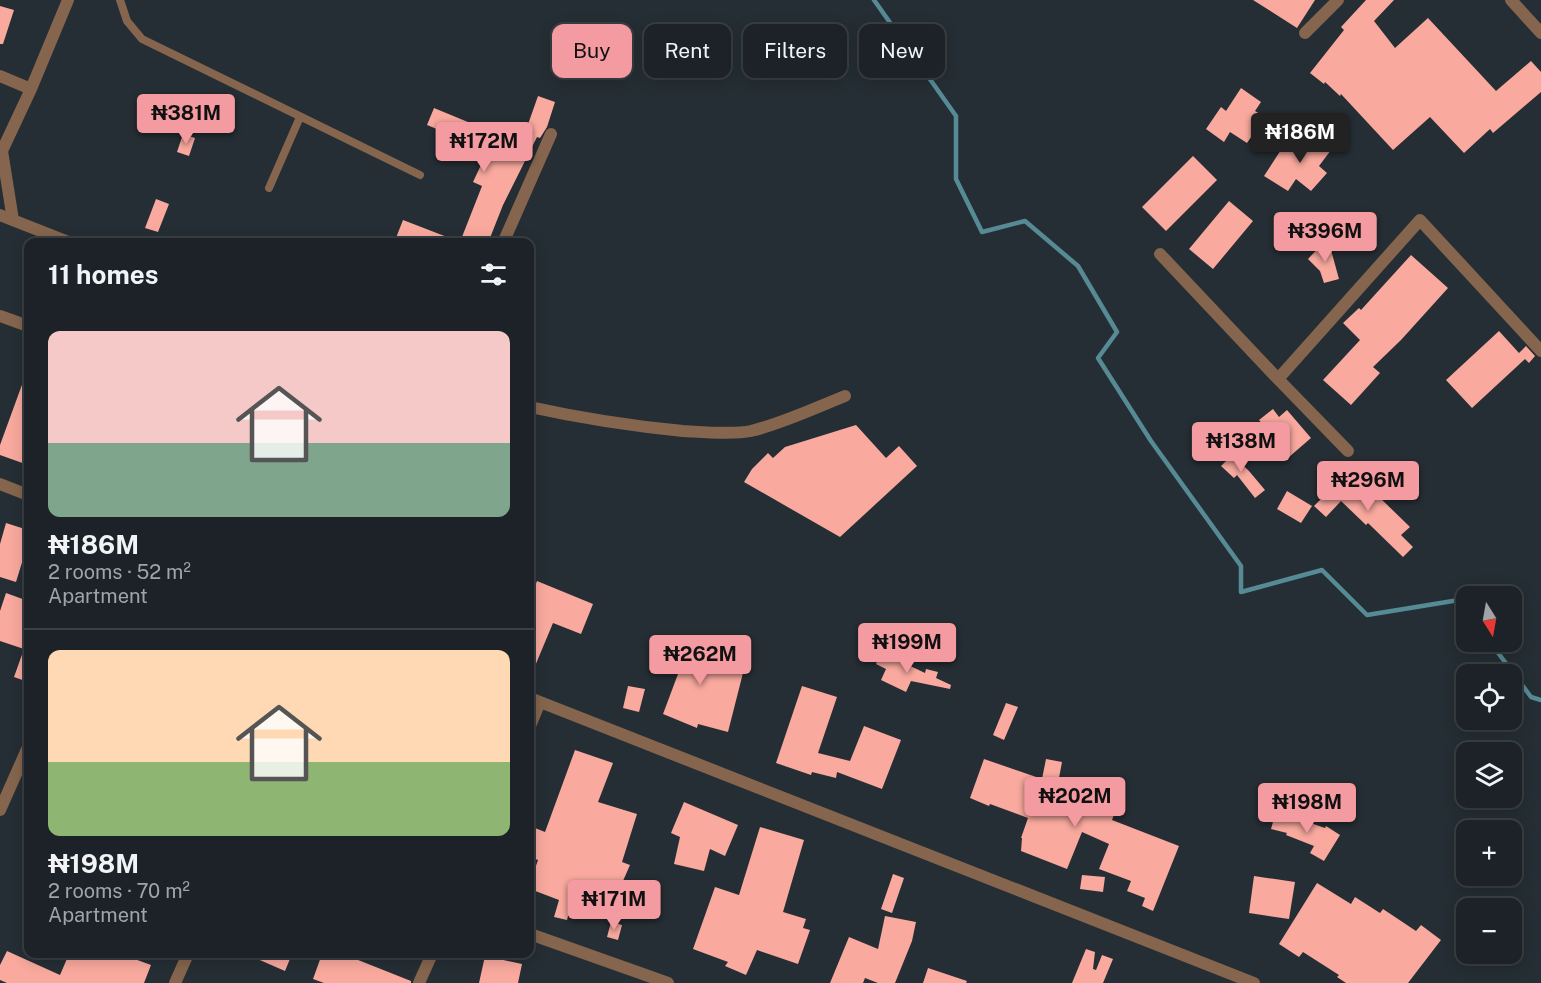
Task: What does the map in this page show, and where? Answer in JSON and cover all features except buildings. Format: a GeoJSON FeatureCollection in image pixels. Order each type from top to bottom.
{"type":"FeatureCollection","features":[{"type":"Feature","properties":{"kind":"street"},"geometry":{"type":"LineString","coordinates":[[13,220],[1,152],[31,89],[68,0]]}},
{"type":"Feature","properties":{"kind":"street"},"geometry":{"type":"LineString","coordinates":[[1305,33],[1338,0]]}},
{"type":"Feature","properties":{"kind":"street"},"geometry":{"type":"LineString","coordinates":[[1511,0],[1541,33]]}},
{"type":"Feature","properties":{"kind":"street"},"geometry":{"type":"LineString","coordinates":[[0,76],[31,89]]}},
{"type":"Feature","properties":{"kind":"street"},"geometry":{"type":"LineString","coordinates":[[505,238],[551,134]]}},
{"type":"Feature","properties":{"kind":"street"},"geometry":{"type":"LineString","coordinates":[[0,215],[58,238]]}},
{"type":"Feature","properties":{"kind":"street"},"geometry":{"type":"LineString","coordinates":[[1278,380],[1420,220],[1541,351]]}},
{"type":"Feature","properties":{"kind":"street"},"geometry":{"type":"LineString","coordinates":[[1160,254],[1348,451]]}},
{"type":"Feature","properties":{"kind":"street"},"geometry":{"type":"LineString","coordinates":[[0,316],[24,325]]}},
{"type":"Feature","properties":{"kind":"street"},"geometry":{"type":"LineString","coordinates":[[534,408],[638,427],[705,433],[749,431],[783,421],[845,396]]}},
{"type":"Feature","properties":{"kind":"street"},"geometry":{"type":"LineString","coordinates":[[0,484],[24,493]]}},
{"type":"Feature","properties":{"kind":"street"},"geometry":{"type":"LineString","coordinates":[[535,700],[1254,983]]}},
{"type":"Feature","properties":{"kind":"street"},"geometry":{"type":"LineString","coordinates":[[0,810],[24,756]]}},
{"type":"Feature","properties":{"kind":"street"},"geometry":{"type":"LineString","coordinates":[[534,935],[667,983]]}},
{"type":"Feature","properties":{"kind":"street"},"geometry":{"type":"LineString","coordinates":[[175,983],[186,958]]}},
{"type":"Feature","properties":{"kind":"street"},"geometry":{"type":"LineString","coordinates":[[419,983],[430,958]]}},
{"type":"Feature","properties":{"kind":"lane"},"geometry":{"type":"LineString","coordinates":[[120,0],[127,21],[142,39],[420,175]]}},
{"type":"Feature","properties":{"kind":"lane"},"geometry":{"type":"LineString","coordinates":[[269,188],[300,117]]}},
{"type":"Feature","properties":{"kind":"waterway"},"geometry":{"type":"LineString","coordinates":[[874,0],[956,116],[956,179],[982,232],[1025,221],[1078,266],[1117,332],[1098,358],[1151,441],[1241,566],[1241,592],[1322,570],[1367,615],[1456,600]]}},
{"type":"Feature","properties":{"kind":"waterway"},"geometry":{"type":"LineString","coordinates":[[1497,652],[1531,697],[1541,700]]}}]}
